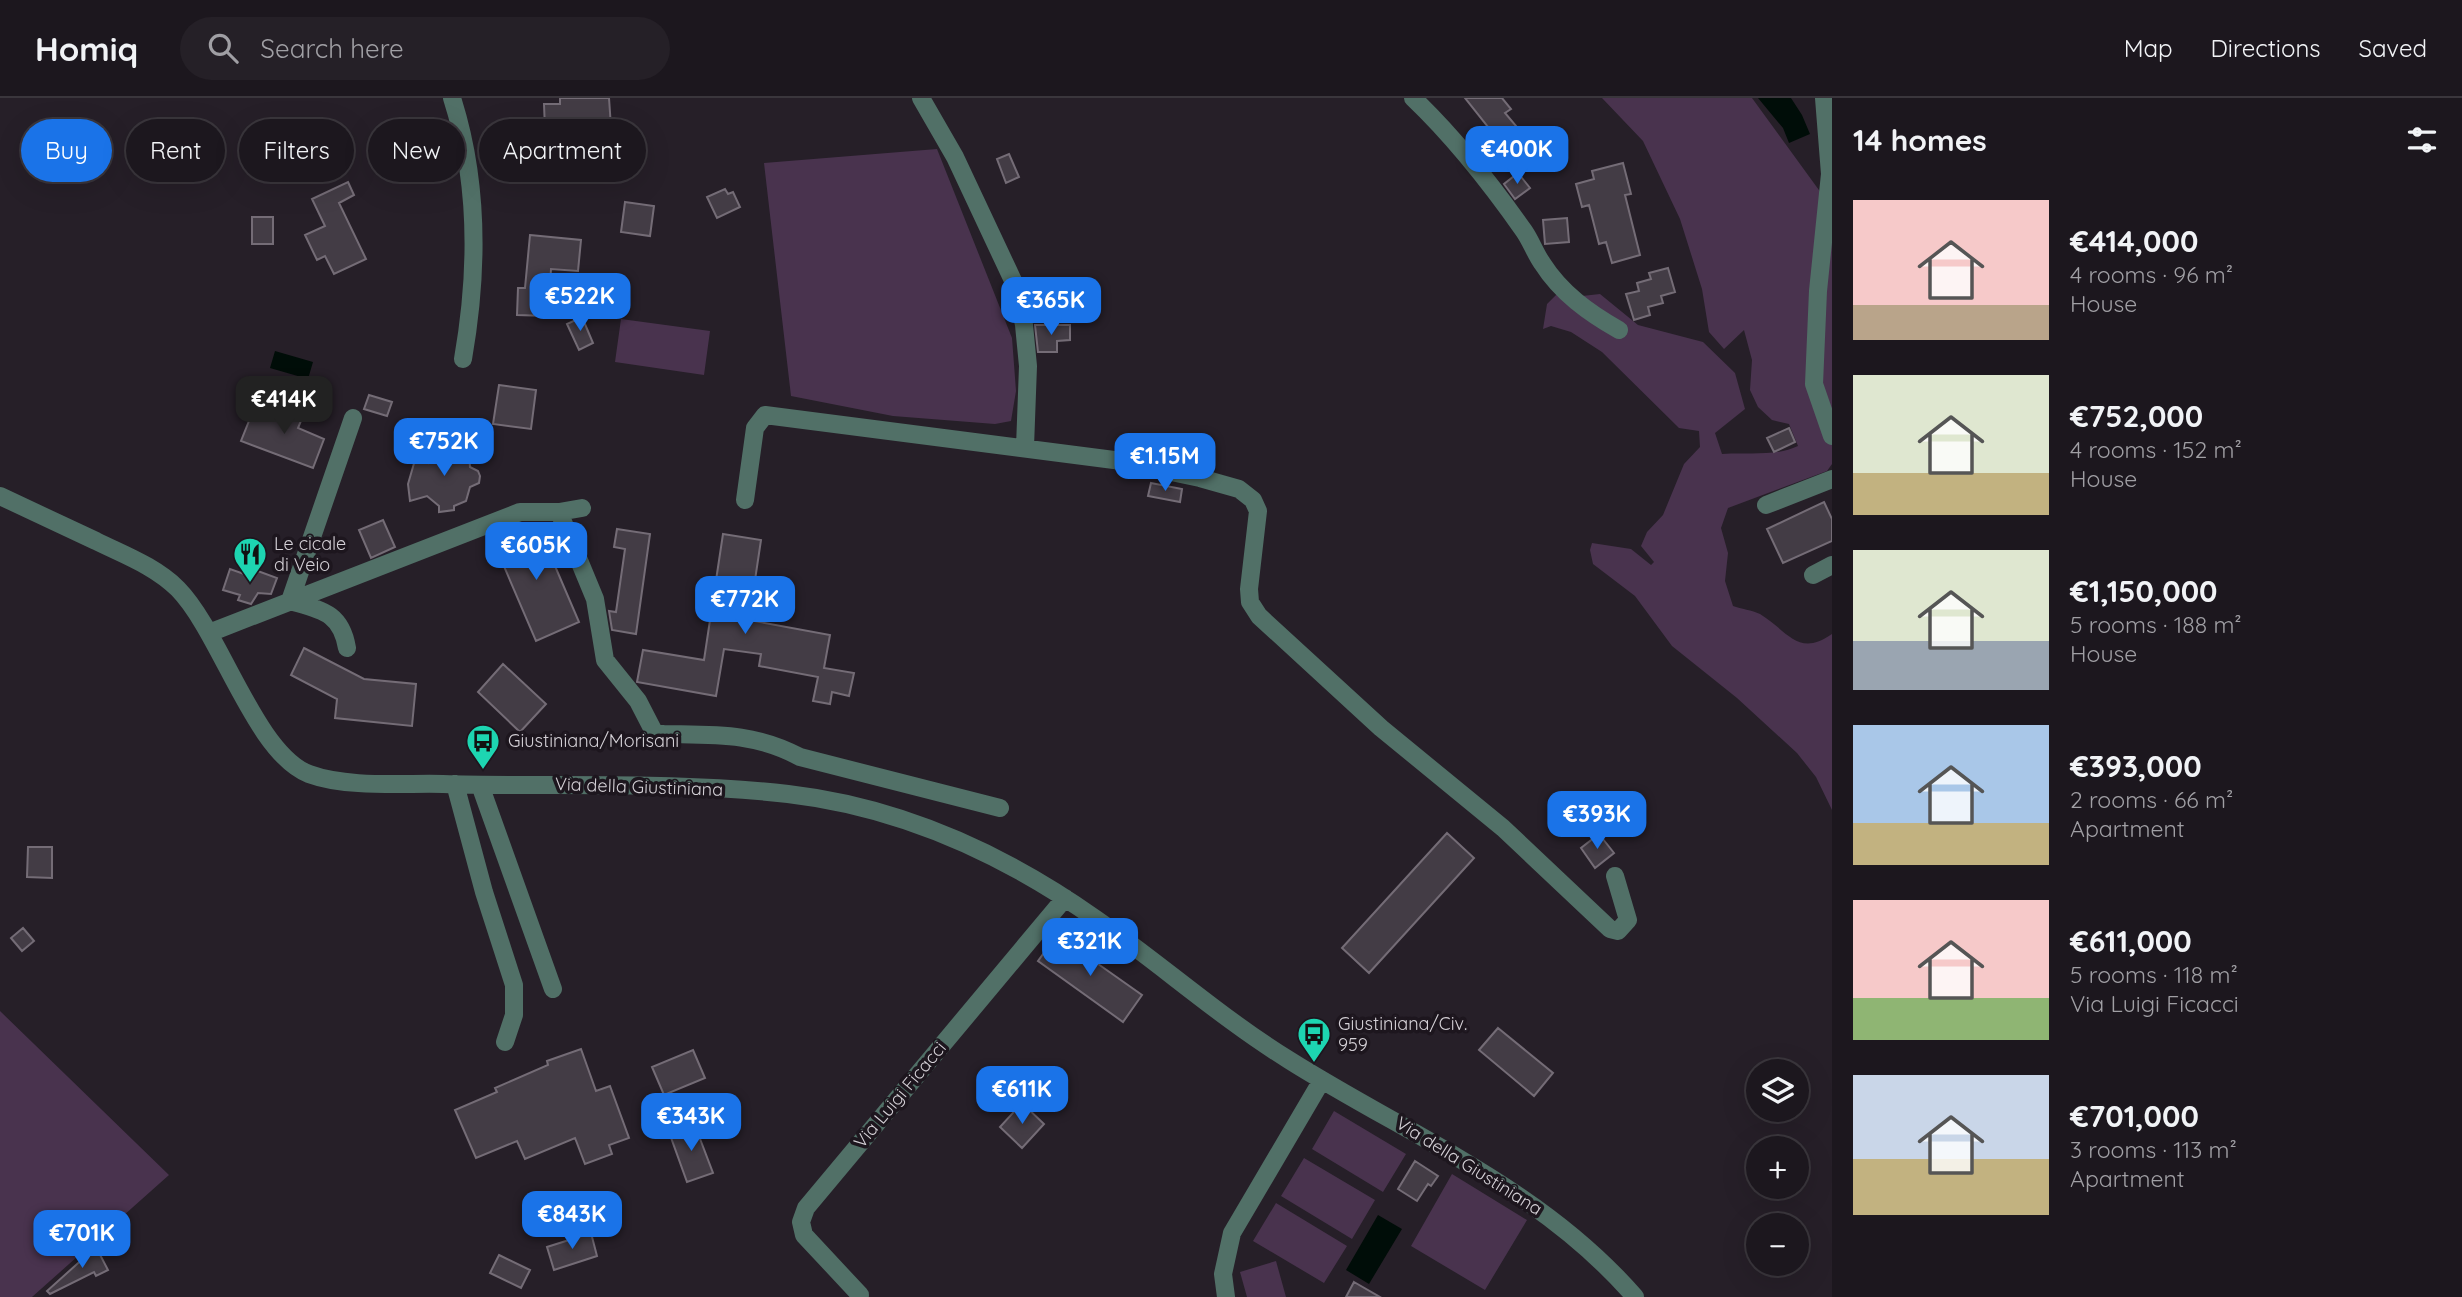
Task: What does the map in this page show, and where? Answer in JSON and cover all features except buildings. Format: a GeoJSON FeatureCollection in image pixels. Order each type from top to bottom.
{"type":"FeatureCollection","features":[{"type":"Feature","properties":{"kind":"street"},"geometry":{"type":"LineString","coordinates":[[452,98],[467,165],[474,252],[470,318],[463,359]]}},
{"type":"Feature","properties":{"kind":"street"},"geometry":{"type":"LineString","coordinates":[[921,98],[955,157],[1016,287],[1028,366],[1025,447]]}},
{"type":"Feature","properties":{"kind":"street"},"geometry":{"type":"LineString","coordinates":[[1413,98],[1450,136],[1525,232],[1542,264],[1561,288],[1619,330]]}},
{"type":"Feature","properties":{"kind":"street"},"geometry":{"type":"LineString","coordinates":[[1824,98],[1830,174],[1818,290],[1814,384],[1832,436]]}},
{"type":"Feature","properties":{"kind":"street"},"geometry":{"type":"LineString","coordinates":[[745,500],[755,428],[765,415],[1114,460],[1239,489],[1253,500],[1258,511],[1249,589],[1250,602],[1259,616],[1381,728],[1503,828],[1610,929],[1618,930],[1628,920],[1615,876]]}},
{"type":"Feature","properties":{"kind":"street"},"geometry":{"type":"LineString","coordinates":[[290,601],[353,418]]}},
{"type":"Feature","properties":{"kind":"street"},"geometry":{"type":"LineString","coordinates":[[1766,505],[1832,480]]}},
{"type":"Feature","properties":{"kind":"street","name":"Via della Giustiniana"},"geometry":{"type":"LineString","coordinates":[[0,496],[151,567],[185,596],[269,739],[298,768],[332,779],[480,785],[671,786],[783,793],[829,800],[896,818],[963,842],[1005,862],[1065,898],[1264,1044],[1525,1198],[1589,1249],[1635,1297]]}},
{"type":"Feature","properties":{"kind":"street"},"geometry":{"type":"LineString","coordinates":[[209,633],[520,512],[559,512],[582,508]]}},
{"type":"Feature","properties":{"kind":"street"},"geometry":{"type":"LineString","coordinates":[[559,512],[595,599],[605,660],[638,701],[654,732],[739,735],[777,744],[800,757],[1000,808]]}},
{"type":"Feature","properties":{"kind":"street"},"geometry":{"type":"LineString","coordinates":[[1813,575],[1832,565]]}},
{"type":"Feature","properties":{"kind":"street"},"geometry":{"type":"LineString","coordinates":[[290,601],[334,617],[344,630],[347,648]]}},
{"type":"Feature","properties":{"kind":"street"},"geometry":{"type":"LineString","coordinates":[[455,784],[484,892],[514,985],[514,1015],[505,1042]]}},
{"type":"Feature","properties":{"kind":"street"},"geometry":{"type":"LineString","coordinates":[[480,785],[553,989]]}},
{"type":"Feature","properties":{"kind":"street","name":"Via Luigi Ficacci"},"geometry":{"type":"LineString","coordinates":[[860,1295],[804,1234],[801,1222],[806,1208],[1065,898]]}},
{"type":"Feature","properties":{"kind":"street"},"geometry":{"type":"LineString","coordinates":[[1226,1297],[1223,1274],[1232,1233],[1322,1080]]}},
{"type":"Feature","properties":{"kind":"shaded area"},"geometry":{"type":"Polygon","coordinates":[[[1602,98],[1752,98],[1832,208],[1832,464],[1827,471],[1728,508],[1721,528],[1728,553],[1725,581],[1733,606],[1760,614],[1802,643],[1820,641],[1832,634],[1832,810],[1816,777],[1797,753],[1737,698],[1672,646],[1635,596],[1593,564],[1590,550],[1592,543],[1631,549],[1651,565],[1654,562],[1641,546],[1647,532],[1663,515],[1684,464],[1700,447],[1699,431],[1679,428],[1602,352],[1571,332],[1551,326],[1543,329],[1547,304],[1558,293],[1582,296],[1600,294],[1638,325],[1703,342],[1735,373],[1745,409],[1715,433],[1722,454],[1771,453],[1798,446],[1789,424],[1772,420],[1758,407],[1750,390],[1752,360],[1744,330],[1724,349],[1709,332],[1702,289],[1680,219],[1643,141],[1602,98]]]}},
{"type":"Feature","properties":{"kind":"shaded area"},"geometry":{"type":"Polygon","coordinates":[[[1758,98],[1791,98],[1810,134],[1789,143],[1783,128],[1758,98]]]}},
{"type":"Feature","properties":{"kind":"shaded area"},"geometry":{"type":"Polygon","coordinates":[[[937,149],[1012,338],[1016,391],[1011,421],[995,424],[893,416],[791,396],[764,163],[937,149]]]}},
{"type":"Feature","properties":{"kind":"shaded area"},"geometry":{"type":"Polygon","coordinates":[[[621,319],[710,331],[704,375],[615,362],[621,319]]]}},
{"type":"Feature","properties":{"kind":"shaded area"},"geometry":{"type":"Polygon","coordinates":[[[275,351],[313,362],[308,379],[270,368],[275,351]]]}},
{"type":"Feature","properties":{"kind":"shaded area"},"geometry":{"type":"Polygon","coordinates":[[[0,1011],[169,1175],[32,1297],[0,1297],[0,1011]]]}},
{"type":"Feature","properties":{"kind":"shaded area"},"geometry":{"type":"Polygon","coordinates":[[[1334,1111],[1406,1154],[1383,1192],[1312,1149],[1334,1111]]]}},
{"type":"Feature","properties":{"kind":"shaded area"},"geometry":{"type":"Polygon","coordinates":[[[1304,1158],[1375,1200],[1352,1239],[1281,1196],[1304,1158]]]}},
{"type":"Feature","properties":{"kind":"shaded area"},"geometry":{"type":"Polygon","coordinates":[[[1452,1174],[1527,1220],[1485,1290],[1411,1246],[1452,1174]]]}},
{"type":"Feature","properties":{"kind":"shaded area"},"geometry":{"type":"Polygon","coordinates":[[[1276,1203],[1347,1246],[1324,1283],[1253,1241],[1276,1203]]]}},
{"type":"Feature","properties":{"kind":"shaded area"},"geometry":{"type":"Polygon","coordinates":[[[1378,1215],[1402,1229],[1369,1284],[1346,1270],[1378,1215]]]}},
{"type":"Feature","properties":{"kind":"shaded area"},"geometry":{"type":"Polygon","coordinates":[[[1276,1261],[1286,1297],[1247,1297],[1240,1272],[1276,1261]]]}},
{"type":"Feature","properties":{"kind":"place","name":"Le cicale di Veio"},"geometry":{"type":"Point","coordinates":[250,584]}},
{"type":"Feature","properties":{"kind":"place","name":"Giustiniana/Morisani"},"geometry":{"type":"Point","coordinates":[483,771]}},
{"type":"Feature","properties":{"kind":"place","name":"Giustiniana/Civ. 959"},"geometry":{"type":"Point","coordinates":[1314,1064]}}]}
